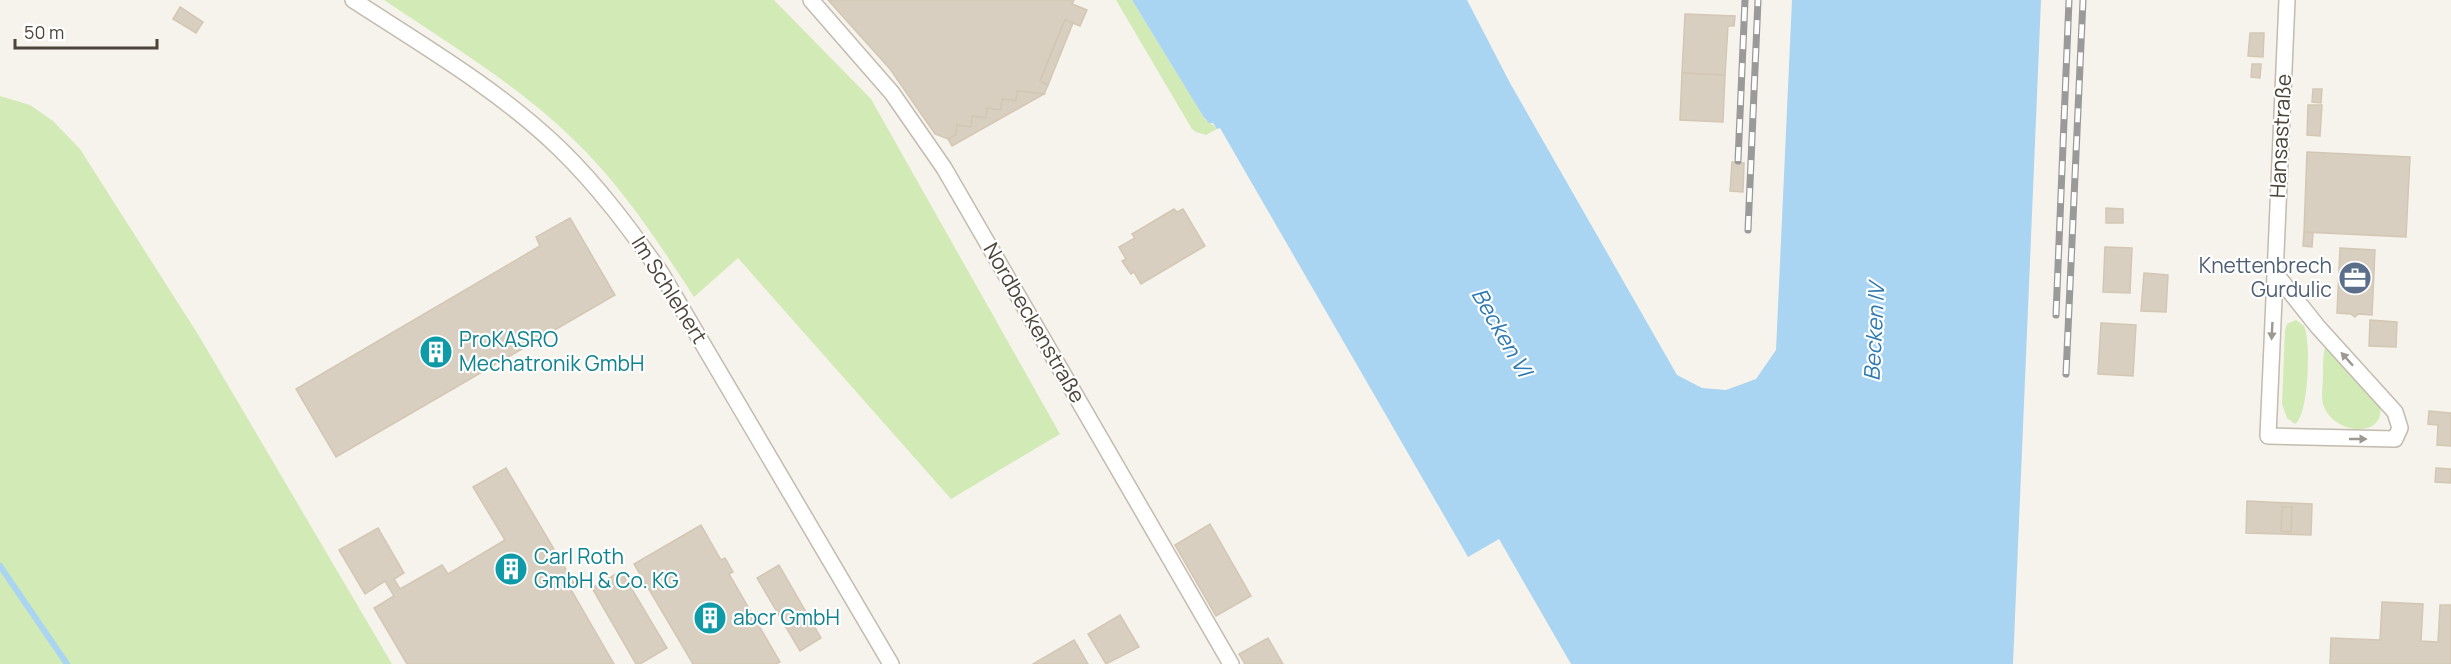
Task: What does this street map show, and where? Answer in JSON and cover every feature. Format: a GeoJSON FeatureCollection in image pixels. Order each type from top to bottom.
{"type":"FeatureCollection","features":[{"type":"Feature","properties":{"kind":"street","name":"Im Schlehert"},"geometry":{"type":"LineString","coordinates":[[353,0],[511,106],[560,149],[618,212],[661,273],[891,664]]}},
{"type":"Feature","properties":{"kind":"street","name":"Nordbeckenstraße"},"geometry":{"type":"LineString","coordinates":[[811,0],[892,93],[944,168],[1231,664]]}},
{"type":"Feature","properties":{"kind":"street","name":"Hansastraße"},"geometry":{"type":"LineString","coordinates":[[2275,273],[2318,327],[2395,412],[2400,428],[2395,439],[2268,436],[2275,273],[2288,0]]}},
{"type":"Feature","properties":{"kind":"green space"},"geometry":{"type":"Polygon","coordinates":[[[384,0],[774,0],[871,99],[1060,434],[951,499],[738,258],[694,297],[622,194],[572,138],[505,82],[384,0]]]}},
{"type":"Feature","properties":{"kind":"green space"},"geometry":{"type":"Polygon","coordinates":[[[1116,0],[1132,0],[1203,116],[1217,129],[1206,135],[1192,129],[1116,0]]]}},
{"type":"Feature","properties":{"kind":"green space"},"geometry":{"type":"Polygon","coordinates":[[[0,96],[30,105],[53,121],[80,149],[199,336],[392,664],[0,664],[0,96]]]}},
{"type":"Feature","properties":{"kind":"green space"},"geometry":{"type":"Polygon","coordinates":[[[2296,320],[2304,326],[2308,361],[2306,393],[2300,418],[2295,424],[2287,418],[2282,404],[2285,330],[2287,324],[2296,320]]]}},
{"type":"Feature","properties":{"kind":"green space"},"geometry":{"type":"Polygon","coordinates":[[[2325,347],[2380,404],[2380,416],[2375,424],[2358,429],[2347,427],[2328,414],[2322,397],[2325,347]]]}},
{"type":"Feature","properties":{"kind":"water"},"geometry":{"type":"Polygon","coordinates":[[[1132,0],[1467,0],[1510,83],[1677,375],[1702,388],[1726,390],[1756,379],[1776,350],[1792,0],[2041,0],[2013,664],[1571,664],[1499,539],[1468,557],[1220,128],[1217,129],[1203,116],[1132,0]]]}},
{"type":"Feature","properties":{"kind":"building"},"geometry":{"type":"Polygon","coordinates":[[[828,0],[1074,0],[1072,4],[1087,10],[1080,26],[1065,20],[1040,81],[1048,85],[1044,94],[1017,91],[1016,101],[1002,99],[1001,110],[987,108],[986,118],[972,116],[971,127],[957,125],[956,135],[948,139],[935,134],[890,69],[828,0]]]}},
{"type":"Feature","properties":{"kind":"building"},"geometry":{"type":"Polygon","coordinates":[[[180,7],[203,22],[196,33],[173,19],[180,7]]]}},
{"type":"Feature","properties":{"kind":"building"},"geometry":{"type":"Polygon","coordinates":[[[1685,14],[1735,16],[1734,26],[1728,26],[1725,75],[1682,73],[1685,14]]]}},
{"type":"Feature","properties":{"kind":"building"},"geometry":{"type":"Polygon","coordinates":[[[1065,20],[1073,23],[1048,85],[1040,81],[1065,20]]]}},
{"type":"Feature","properties":{"kind":"building"},"geometry":{"type":"Polygon","coordinates":[[[2250,33],[2264,33],[2263,57],[2248,56],[2250,33]]]}},
{"type":"Feature","properties":{"kind":"building"},"geometry":{"type":"Polygon","coordinates":[[[2252,64],[2261,64],[2260,78],[2251,77],[2252,64]]]}},
{"type":"Feature","properties":{"kind":"building"},"geometry":{"type":"Polygon","coordinates":[[[1682,73],[1725,75],[1723,122],[1680,120],[1682,73]]]}},
{"type":"Feature","properties":{"kind":"building"},"geometry":{"type":"Polygon","coordinates":[[[2313,89],[2322,89],[2321,103],[2312,102],[2313,89]]]}},
{"type":"Feature","properties":{"kind":"building"},"geometry":{"type":"Polygon","coordinates":[[[1017,91],[1044,94],[952,146],[948,139],[956,135],[957,125],[971,127],[972,116],[986,118],[987,108],[1001,110],[1002,99],[1016,101],[1017,91]]]}},
{"type":"Feature","properties":{"kind":"building"},"geometry":{"type":"Polygon","coordinates":[[[2308,105],[2322,105],[2320,136],[2307,135],[2308,105]]]}},
{"type":"Feature","properties":{"kind":"building"},"geometry":{"type":"Polygon","coordinates":[[[2307,152],[2410,157],[2406,237],[2304,232],[2307,152]]]}},
{"type":"Feature","properties":{"kind":"building"},"geometry":{"type":"Polygon","coordinates":[[[1732,162],[1744,163],[1743,192],[1730,191],[1732,162]]]}},
{"type":"Feature","properties":{"kind":"building"},"geometry":{"type":"Polygon","coordinates":[[[2106,208],[2123,209],[2123,223],[2106,223],[2106,208]]]}},
{"type":"Feature","properties":{"kind":"building"},"geometry":{"type":"Polygon","coordinates":[[[1174,209],[1177,212],[1183,209],[1205,246],[1141,284],[1134,272],[1131,274],[1122,261],[1126,259],[1119,247],[1135,238],[1132,234],[1174,209]]]}},
{"type":"Feature","properties":{"kind":"building","name":"ProKASRO Mechatronik GmbH"},"geometry":{"type":"Polygon","coordinates":[[[570,218],[615,295],[336,457],[296,389],[540,246],[536,237],[570,218]]]}},
{"type":"Feature","properties":{"kind":"building"},"geometry":{"type":"Polygon","coordinates":[[[2304,232],[2313,233],[2312,247],[2303,246],[2304,232]]]}},
{"type":"Feature","properties":{"kind":"building"},"geometry":{"type":"Polygon","coordinates":[[[2105,247],[2132,248],[2130,293],[2103,292],[2105,247]]]}},
{"type":"Feature","properties":{"kind":"building"},"geometry":{"type":"Polygon","coordinates":[[[2340,248],[2375,250],[2372,315],[2358,314],[2355,317],[2351,314],[2337,313],[2340,248]]]}},
{"type":"Feature","properties":{"kind":"building"},"geometry":{"type":"Polygon","coordinates":[[[2144,273],[2168,275],[2166,312],[2141,311],[2144,273]]]}},
{"type":"Feature","properties":{"kind":"building"},"geometry":{"type":"Polygon","coordinates":[[[2370,320],[2397,322],[2396,347],[2369,346],[2370,320]]]}},
{"type":"Feature","properties":{"kind":"building"},"geometry":{"type":"Polygon","coordinates":[[[2101,323],[2136,325],[2133,376],[2098,374],[2101,323]]]}},
{"type":"Feature","properties":{"kind":"building"},"geometry":{"type":"Polygon","coordinates":[[[2429,411],[2451,413],[2451,446],[2437,445],[2438,425],[2428,424],[2429,411]]]}},
{"type":"Feature","properties":{"kind":"building","name":"Carl Roth GmbH & Co. KG"},"geometry":{"type":"Polygon","coordinates":[[[506,468],[574,583],[569,586],[614,664],[407,664],[374,608],[394,596],[385,581],[365,594],[339,550],[378,528],[404,573],[394,579],[400,589],[442,565],[448,574],[505,540],[473,487],[506,468]]]}},
{"type":"Feature","properties":{"kind":"building"},"geometry":{"type":"Polygon","coordinates":[[[2436,468],[2451,469],[2451,483],[2435,482],[2436,468]]]}},
{"type":"Feature","properties":{"kind":"building"},"geometry":{"type":"Polygon","coordinates":[[[2247,501],[2312,504],[2311,535],[2246,533],[2247,501]]]}},
{"type":"Feature","properties":{"kind":"building"},"geometry":{"type":"Polygon","coordinates":[[[2282,507],[2292,507],[2291,532],[2281,531],[2282,507]]]}},
{"type":"Feature","properties":{"kind":"building"},"geometry":{"type":"Polygon","coordinates":[[[1210,524],[1251,596],[1216,616],[1175,545],[1210,524]]]}},
{"type":"Feature","properties":{"kind":"building","name":"abcr GmbH"},"geometry":{"type":"Polygon","coordinates":[[[701,525],[721,560],[725,558],[733,572],[729,574],[780,662],[776,664],[693,664],[634,564],[701,525]]]}},
{"type":"Feature","properties":{"kind":"building","name":"abcr GmbH"},"geometry":{"type":"Polygon","coordinates":[[[779,565],[821,638],[800,651],[757,578],[779,565]]]}},
{"type":"Feature","properties":{"kind":"building"},"geometry":{"type":"Polygon","coordinates":[[[621,571],[667,648],[640,664],[636,664],[592,588],[621,571]]]}},
{"type":"Feature","properties":{"kind":"building"},"geometry":{"type":"Polygon","coordinates":[[[2382,602],[2423,604],[2421,641],[2438,642],[2440,605],[2451,605],[2451,664],[2330,664],[2331,638],[2380,640],[2382,602]]]}},
{"type":"Feature","properties":{"kind":"building"},"geometry":{"type":"Polygon","coordinates":[[[1120,615],[1139,647],[1106,664],[1088,634],[1120,615]]]}},
{"type":"Feature","properties":{"kind":"building"},"geometry":{"type":"Polygon","coordinates":[[[1268,638],[1283,664],[1245,664],[1239,654],[1268,638]]]}},
{"type":"Feature","properties":{"kind":"building"},"geometry":{"type":"Polygon","coordinates":[[[1074,640],[1088,664],[1033,664],[1074,640]]]}},
{"type":"Feature","properties":{"kind":"waterway"},"geometry":{"type":"LineString","coordinates":[[0,566],[67,664]]}},
{"type":"Feature","properties":{"kind":"railway"},"geometry":{"type":"LineString","coordinates":[[1738,161],[1745,0]]}},
{"type":"Feature","properties":{"kind":"railway"},"geometry":{"type":"LineString","coordinates":[[1748,230],[1758,0]]}},
{"type":"Feature","properties":{"kind":"railway"},"geometry":{"type":"LineString","coordinates":[[2056,315],[2069,0]]}},
{"type":"Feature","properties":{"kind":"railway"},"geometry":{"type":"LineString","coordinates":[[2066,374],[2083,0]]}},
{"type":"Feature","properties":{"kind":"place","name":"Knettenbrech Gurdulic"},"geometry":{"type":"Point","coordinates":[2355,278]}},
{"type":"Feature","properties":{"kind":"place","name":"ProKASRO Mechatronik GmbH"},"geometry":{"type":"Point","coordinates":[436,352]}},
{"type":"Feature","properties":{"kind":"place","name":"Carl Roth GmbH & Co. KG"},"geometry":{"type":"Point","coordinates":[511,569]}},
{"type":"Feature","properties":{"kind":"place","name":"abcr GmbH"},"geometry":{"type":"Point","coordinates":[710,618]}},
{"type":"Feature","properties":{"kind":"water label","name":"Becken VI"},"geometry":{"type":"Point","coordinates":[1502,332]}},
{"type":"Feature","properties":{"kind":"water label","name":"Becken IV"},"geometry":{"type":"Point","coordinates":[1874,332]}}]}
